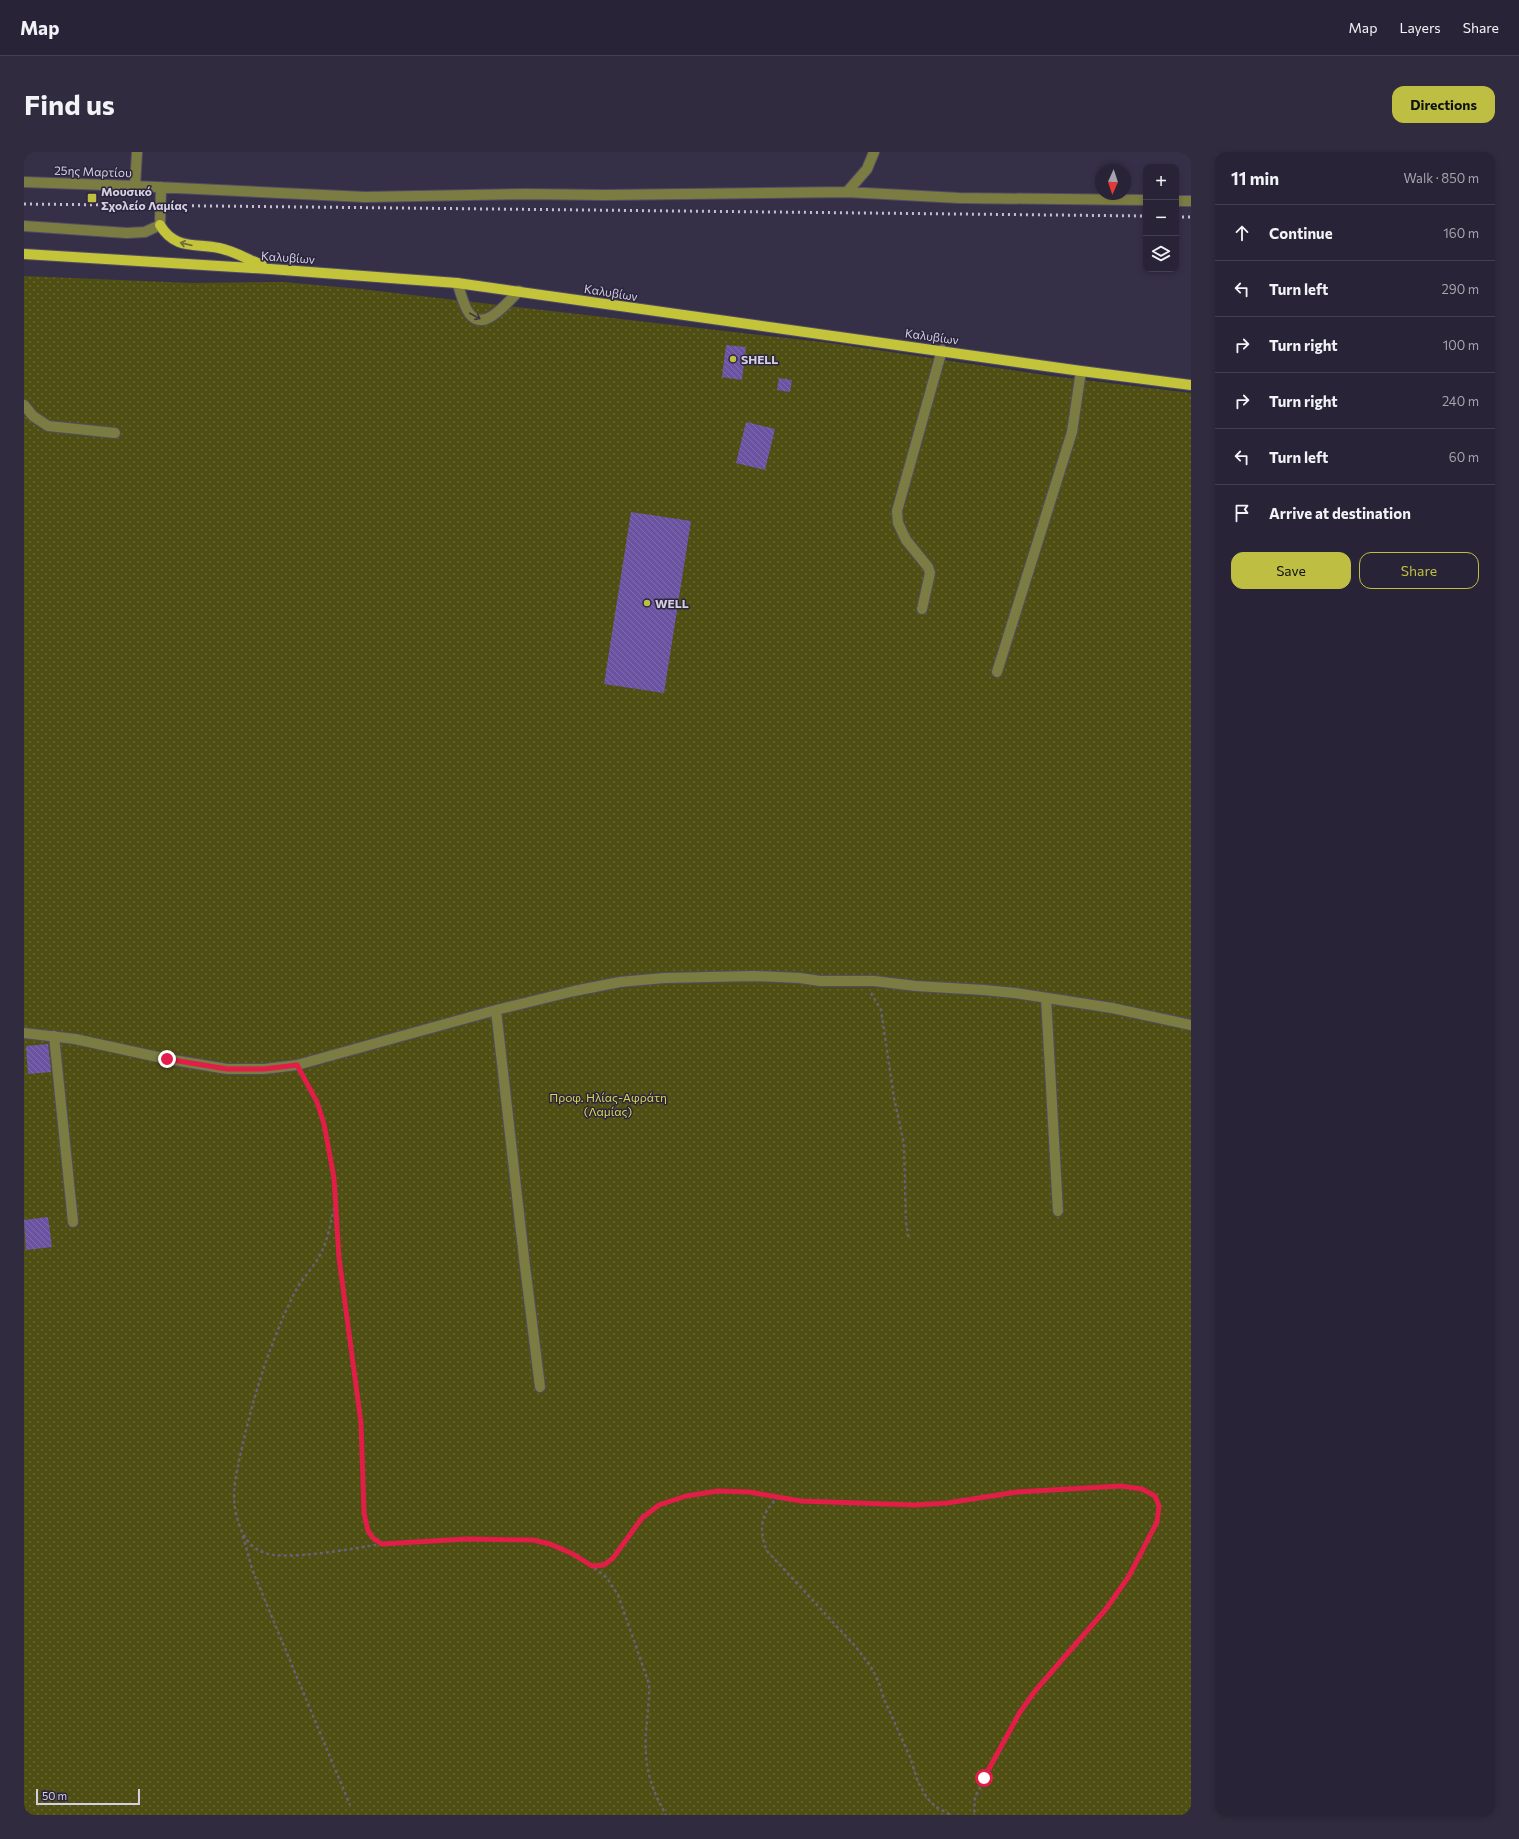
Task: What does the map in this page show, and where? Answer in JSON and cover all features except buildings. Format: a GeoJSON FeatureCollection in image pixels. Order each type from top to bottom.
{"type":"FeatureCollection","features":[{"type":"Feature","properties":{"kind":"main road"},"geometry":{"type":"LineString","coordinates":[[160,225],[164,233],[172,240],[194,246],[220,248],[270,269]]}},
{"type":"Feature","properties":{"kind":"main road","name":"Καλυβίων"},"geometry":{"type":"LineString","coordinates":[[24,254],[270,269],[457,283],[942,350],[1081,371],[1191,385]]}},
{"type":"Feature","properties":{"kind":"street"},"geometry":{"type":"LineString","coordinates":[[136,186],[137,152]]}},
{"type":"Feature","properties":{"kind":"street"},"geometry":{"type":"LineString","coordinates":[[847,192],[867,169],[874,152]]}},
{"type":"Feature","properties":{"kind":"street","name":"25ης Μαρτίου"},"geometry":{"type":"LineString","coordinates":[[24,182],[365,197],[525,194],[605,195],[847,192],[959,198],[1143,200]]}},
{"type":"Feature","properties":{"kind":"street"},"geometry":{"type":"LineString","coordinates":[[24,226],[127,234],[145,232],[160,225],[161,187]]}},
{"type":"Feature","properties":{"kind":"street"},"geometry":{"type":"LineString","coordinates":[[1179,201],[1191,201]]}},
{"type":"Feature","properties":{"kind":"street"},"geometry":{"type":"LineString","coordinates":[[457,283],[469,313],[476,318],[485,320],[494,316],[519,291]]}},
{"type":"Feature","properties":{"kind":"street"},"geometry":{"type":"LineString","coordinates":[[922,609],[930,573],[928,566],[906,540],[898,523],[897,511],[942,350]]}},
{"type":"Feature","properties":{"kind":"street"},"geometry":{"type":"LineString","coordinates":[[997,672],[1072,432],[1081,371]]}},
{"type":"Feature","properties":{"kind":"street"},"geometry":{"type":"LineString","coordinates":[[24,405],[33,416],[48,426],[115,433]]}},
{"type":"Feature","properties":{"kind":"street"},"geometry":{"type":"LineString","coordinates":[[24,1033],[97,1043],[167,1059],[227,1069],[264,1069],[297,1065],[496,1010],[574,991],[620,982],[664,978],[755,976],[800,978],[820,981],[860,981],[984,990],[1112,1008],[1191,1025]]}},
{"type":"Feature","properties":{"kind":"street"},"geometry":{"type":"LineString","coordinates":[[1046,998],[1058,1211]]}},
{"type":"Feature","properties":{"kind":"street"},"geometry":{"type":"LineString","coordinates":[[496,1010],[540,1387]]}},
{"type":"Feature","properties":{"kind":"street"},"geometry":{"type":"LineString","coordinates":[[54,1036],[73,1222]]}},
{"type":"Feature","properties":{"kind":"path"},"geometry":{"type":"LineString","coordinates":[[860,981],[873,994],[881,1010],[894,1098],[904,1144],[906,1223],[908,1240]]}},
{"type":"Feature","properties":{"kind":"path"},"geometry":{"type":"LineString","coordinates":[[297,1065],[317,1102],[324,1124],[334,1178],[340,1266],[361,1423],[364,1513],[368,1531],[374,1539],[382,1544]]}},
{"type":"Feature","properties":{"kind":"path"},"geometry":{"type":"LineString","coordinates":[[335,1205],[324,1247],[316,1263],[296,1290],[281,1323],[261,1376],[246,1428],[235,1479],[235,1508],[252,1569],[350,1805]]}},
{"type":"Feature","properties":{"kind":"path"},"geometry":{"type":"LineString","coordinates":[[592,1566],[604,1565],[613,1558],[642,1518],[659,1505],[686,1496],[718,1491],[749,1492],[801,1501],[915,1505],[947,1503],[1017,1492],[1121,1486],[1142,1489],[1155,1496],[1159,1506],[1157,1522],[1129,1576],[1106,1609],[1040,1686],[1020,1712],[975,1797],[974,1810],[976,1815]]}},
{"type":"Feature","properties":{"kind":"path"},"geometry":{"type":"LineString","coordinates":[[779,1497],[767,1509],[762,1524],[762,1538],[767,1551],[856,1647],[871,1667],[910,1758],[918,1782],[927,1798],[936,1807],[951,1815]]}},
{"type":"Feature","properties":{"kind":"path"},"geometry":{"type":"LineString","coordinates":[[242,1533],[254,1548],[267,1554],[288,1556],[382,1544],[466,1539],[533,1540],[550,1544],[573,1554],[592,1566],[607,1578],[618,1595],[649,1684],[646,1754],[649,1775],[654,1791],[666,1815]]}},
{"type":"Feature","properties":{"kind":"green space","name":"Προφ. Ηλίας-Αφράτη (Λαμίας)"},"geometry":{"type":"Polygon","coordinates":[[[24,276],[191,283],[284,282],[360,289],[830,343],[1051,376],[1191,393],[1191,1815],[24,1815],[24,276]]]}},
{"type":"Feature","properties":{"kind":"railway"},"geometry":{"type":"LineString","coordinates":[[24,204],[1143,216]]}},
{"type":"Feature","properties":{"kind":"railway"},"geometry":{"type":"LineString","coordinates":[[1179,217],[1191,217]]}},
{"type":"Feature","properties":{"kind":"place","name":"Μουσικό Σχολείο Λαμίας"},"geometry":{"type":"Point","coordinates":[92,198]}},
{"type":"Feature","properties":{"kind":"place","name":"SHELL"},"geometry":{"type":"Point","coordinates":[733,359]}},
{"type":"Feature","properties":{"kind":"place","name":"WELL"},"geometry":{"type":"Point","coordinates":[647,603]}},
{"type":"Feature","properties":{"kind":"route"},"geometry":{"type":"LineString","coordinates":[[167,1059],[227,1069],[264,1069],[297,1065],[317,1102],[324,1124],[334,1178],[336,1229],[343,1297],[361,1423],[364,1513],[368,1531],[374,1539],[382,1544],[466,1539],[533,1540],[550,1544],[573,1554],[592,1566],[604,1565],[613,1558],[642,1518],[659,1505],[686,1496],[718,1491],[749,1492],[801,1501],[915,1505],[947,1503],[1017,1492],[1093,1487],[1121,1486],[1142,1489],[1155,1496],[1159,1506],[1157,1522],[1129,1576],[1106,1609],[1035,1691],[1020,1712],[984,1778]]}}]}
